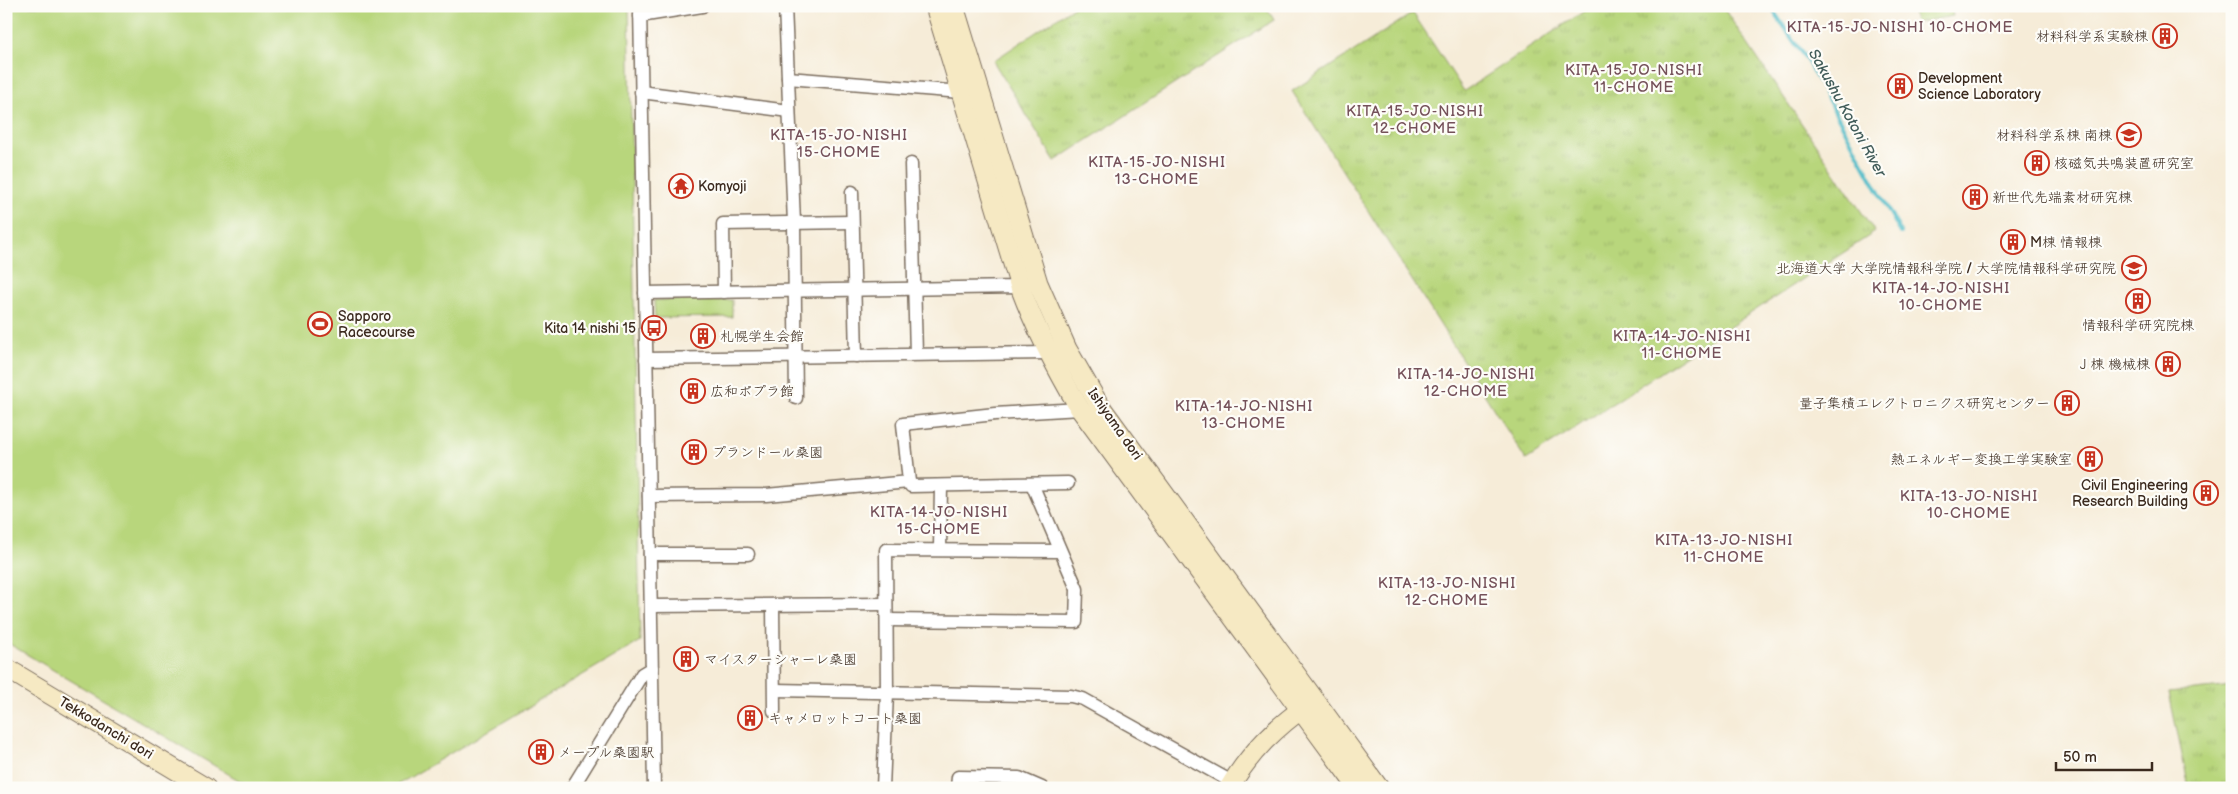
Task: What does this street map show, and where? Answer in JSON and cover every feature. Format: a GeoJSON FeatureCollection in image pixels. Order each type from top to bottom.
{"type":"FeatureCollection","features":[{"type":"Feature","properties":{"kind":"main road","name":"Ishiyama dori"},"geometry":{"type":"LineString","coordinates":[[936,6],[961,92],[1029,285],[1098,403],[1308,704],[1358,788]]}},
{"type":"Feature","properties":{"kind":"main road","name":"Ishiyama dori"},"geometry":{"type":"LineString","coordinates":[[954,6],[1029,285],[1049,352],[1080,409],[1308,704],[1379,788]]}},
{"type":"Feature","properties":{"kind":"main road","name":"Tekkodanchi dori"},"geometry":{"type":"LineString","coordinates":[[6,668],[206,788]]}},
{"type":"Feature","properties":{"kind":"main road"},"geometry":{"type":"LineString","coordinates":[[1231,785],[1247,759],[1265,738],[1308,704]]}},
{"type":"Feature","properties":{"kind":"street"},"geometry":{"type":"LineString","coordinates":[[654,788],[640,11],[702,6]]}},
{"type":"Feature","properties":{"kind":"street"},"geometry":{"type":"LineString","coordinates":[[785,6],[794,223],[796,398]]}},
{"type":"Feature","properties":{"kind":"street"},"geometry":{"type":"LineString","coordinates":[[930,6],[936,6]]}},
{"type":"Feature","properties":{"kind":"street"},"geometry":{"type":"LineString","coordinates":[[788,78],[961,92]]}},
{"type":"Feature","properties":{"kind":"street"},"geometry":{"type":"LineString","coordinates":[[641,92],[789,111]]}},
{"type":"Feature","properties":{"kind":"street"},"geometry":{"type":"LineString","coordinates":[[911,164],[916,354]]}},
{"type":"Feature","properties":{"kind":"street"},"geometry":{"type":"LineString","coordinates":[[852,192],[856,290],[856,356]]}},
{"type":"Feature","properties":{"kind":"street"},"geometry":{"type":"LineString","coordinates":[[724,292],[723,224],[852,222]]}},
{"type":"Feature","properties":{"kind":"street"},"geometry":{"type":"LineString","coordinates":[[645,293],[915,290],[1029,285]]}},
{"type":"Feature","properties":{"kind":"street"},"geometry":{"type":"LineString","coordinates":[[646,359],[1049,352]]}},
{"type":"Feature","properties":{"kind":"street"},"geometry":{"type":"LineString","coordinates":[[1068,483],[911,486],[903,424],[995,414],[1080,409]]}},
{"type":"Feature","properties":{"kind":"street"},"geometry":{"type":"LineString","coordinates":[[649,496],[766,495],[909,482]]}},
{"type":"Feature","properties":{"kind":"street"},"geometry":{"type":"LineString","coordinates":[[887,620],[1076,622],[1077,589],[1032,484]]}},
{"type":"Feature","properties":{"kind":"street"},"geometry":{"type":"LineString","coordinates":[[940,549],[941,486]]}},
{"type":"Feature","properties":{"kind":"street"},"geometry":{"type":"LineString","coordinates":[[883,788],[887,693],[886,550],[1060,551]]}},
{"type":"Feature","properties":{"kind":"street"},"geometry":{"type":"LineString","coordinates":[[650,554],[748,554]]}},
{"type":"Feature","properties":{"kind":"street"},"geometry":{"type":"LineString","coordinates":[[651,606],[886,604]]}},
{"type":"Feature","properties":{"kind":"street"},"geometry":{"type":"LineString","coordinates":[[773,605],[774,711]]}},
{"type":"Feature","properties":{"kind":"street"},"geometry":{"type":"LineString","coordinates":[[572,788],[642,674],[652,668]]}},
{"type":"Feature","properties":{"kind":"street"},"geometry":{"type":"LineString","coordinates":[[775,690],[1071,696],[1083,699],[1231,785]]}},
{"type":"Feature","properties":{"kind":"street"},"geometry":{"type":"LineString","coordinates":[[957,788],[958,777],[1019,778],[1042,788]]}},
{"type":"Feature","properties":{"kind":"green space","name":"Sapporo Racecourse"},"geometry":{"type":"Polygon","coordinates":[[[6,6],[629,6],[640,641],[392,788],[252,788],[6,642],[6,6]]]}},
{"type":"Feature","properties":{"kind":"green space"},"geometry":{"type":"Polygon","coordinates":[[[1075,6],[1266,6],[1274,20],[1055,161],[993,61],[1075,6]]]}},
{"type":"Feature","properties":{"kind":"green space"},"geometry":{"type":"Polygon","coordinates":[[[1592,6],[1722,6],[1875,232],[1526,460],[1292,91],[1413,13],[1464,91],[1592,6]]]}},
{"type":"Feature","properties":{"kind":"green space"},"geometry":{"type":"Polygon","coordinates":[[[1912,6],[1951,6],[1953,16],[1915,23],[1912,6]]]}},
{"type":"Feature","properties":{"kind":"green space"},"geometry":{"type":"Polygon","coordinates":[[[654,300],[732,300],[732,317],[655,318],[654,300]]]}},
{"type":"Feature","properties":{"kind":"green space"},"geometry":{"type":"Polygon","coordinates":[[[2232,686],[2232,788],[2189,788],[2169,693],[2232,686]]]}},
{"type":"Feature","properties":{"kind":"waterway","name":"Sakushu Kotoni River"},"geometry":{"type":"LineString","coordinates":[[1770,6],[1809,64],[1901,233]]}},
{"type":"Feature","properties":{"kind":"place","name":"材料科学系実験棟"},"geometry":{"type":"Point","coordinates":[2165,36]}},
{"type":"Feature","properties":{"kind":"place","name":"Development Science Laboratory"},"geometry":{"type":"Point","coordinates":[1900,86]}},
{"type":"Feature","properties":{"kind":"place","name":"材料科学系棟 南棟"},"geometry":{"type":"Point","coordinates":[2129,135]}},
{"type":"Feature","properties":{"kind":"place","name":"核磁気共鳴装置研究室"},"geometry":{"type":"Point","coordinates":[2037,163]}},
{"type":"Feature","properties":{"kind":"place","name":"Komyoji"},"geometry":{"type":"Point","coordinates":[681,186]}},
{"type":"Feature","properties":{"kind":"place","name":"新世代先端素材研究棟"},"geometry":{"type":"Point","coordinates":[1975,197]}},
{"type":"Feature","properties":{"kind":"place","name":"M棟 情報棟"},"geometry":{"type":"Point","coordinates":[2013,242]}},
{"type":"Feature","properties":{"kind":"place","name":"北海道大学 大学院情報科学院 / 大学院情報科学研究院"},"geometry":{"type":"Point","coordinates":[2134,268]}},
{"type":"Feature","properties":{"kind":"place","name":"情報科学研究院棟"},"geometry":{"type":"Point","coordinates":[2138,301]}},
{"type":"Feature","properties":{"kind":"place","name":"Sapporo Racecourse"},"geometry":{"type":"Point","coordinates":[320,324]}},
{"type":"Feature","properties":{"kind":"place","name":"Kita 14 nishi 15"},"geometry":{"type":"Point","coordinates":[654,328]}},
{"type":"Feature","properties":{"kind":"place","name":"札幌学生会館"},"geometry":{"type":"Point","coordinates":[703,336]}},
{"type":"Feature","properties":{"kind":"place","name":"Ｊ棟 機械棟"},"geometry":{"type":"Point","coordinates":[2168,364]}},
{"type":"Feature","properties":{"kind":"place","name":"広和ポプラ館"},"geometry":{"type":"Point","coordinates":[693,391]}},
{"type":"Feature","properties":{"kind":"place","name":"量子集積エレクトロニクス研究センター"},"geometry":{"type":"Point","coordinates":[2067,403]}},
{"type":"Feature","properties":{"kind":"place","name":"プランドール桑園"},"geometry":{"type":"Point","coordinates":[694,452]}},
{"type":"Feature","properties":{"kind":"place","name":"熱エネルギー変換工学実験室"},"geometry":{"type":"Point","coordinates":[2090,459]}},
{"type":"Feature","properties":{"kind":"place","name":"Civil Engineering Research Building"},"geometry":{"type":"Point","coordinates":[2206,493]}},
{"type":"Feature","properties":{"kind":"place","name":"マイスターシャーレ桑園"},"geometry":{"type":"Point","coordinates":[686,659]}},
{"type":"Feature","properties":{"kind":"place","name":"キャメロットコート桑園"},"geometry":{"type":"Point","coordinates":[750,718]}},
{"type":"Feature","properties":{"kind":"place","name":"メープル桑園駅"},"geometry":{"type":"Point","coordinates":[541,752]}},
{"type":"Feature","properties":{"kind":"district","name":"KITA-15-JO-NISHI 10-CHOME"},"geometry":{"type":"Point","coordinates":[1900,27]}},
{"type":"Feature","properties":{"kind":"district","name":"KITA-15-JO-NISHI 11-CHOME"},"geometry":{"type":"Point","coordinates":[1634,78]}},
{"type":"Feature","properties":{"kind":"district","name":"KITA-15-JO-NISHI 12-CHOME"},"geometry":{"type":"Point","coordinates":[1415,120]}},
{"type":"Feature","properties":{"kind":"district","name":"KITA-15-JO-NISHI 15-CHOME"},"geometry":{"type":"Point","coordinates":[839,144]}},
{"type":"Feature","properties":{"kind":"district","name":"KITA-15-JO-NISHI 13-CHOME"},"geometry":{"type":"Point","coordinates":[1157,170]}},
{"type":"Feature","properties":{"kind":"district","name":"KITA-14-JO-NISHI 10-CHOME"},"geometry":{"type":"Point","coordinates":[1941,296]}},
{"type":"Feature","properties":{"kind":"district","name":"KITA-14-JO-NISHI 11-CHOME"},"geometry":{"type":"Point","coordinates":[1682,344]}},
{"type":"Feature","properties":{"kind":"district","name":"KITA-14-JO-NISHI 12-CHOME"},"geometry":{"type":"Point","coordinates":[1466,382]}},
{"type":"Feature","properties":{"kind":"district","name":"KITA-14-JO-NISHI 13-CHOME"},"geometry":{"type":"Point","coordinates":[1244,414]}},
{"type":"Feature","properties":{"kind":"district","name":"KITA-13-JO-NISHI 10-CHOME"},"geometry":{"type":"Point","coordinates":[1969,504]}},
{"type":"Feature","properties":{"kind":"district","name":"KITA-14-JO-NISHI 15-CHOME"},"geometry":{"type":"Point","coordinates":[939,520]}},
{"type":"Feature","properties":{"kind":"district","name":"KITA-13-JO-NISHI 11-CHOME"},"geometry":{"type":"Point","coordinates":[1724,548]}},
{"type":"Feature","properties":{"kind":"district","name":"KITA-13-JO-NISHI 12-CHOME"},"geometry":{"type":"Point","coordinates":[1447,592]}}]}
